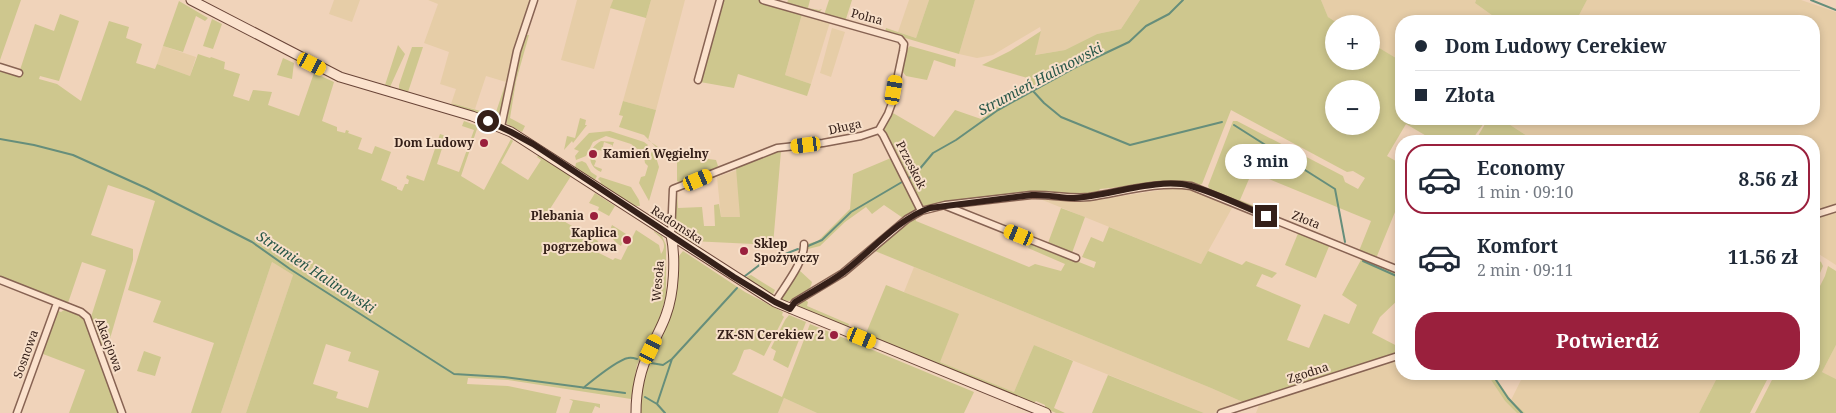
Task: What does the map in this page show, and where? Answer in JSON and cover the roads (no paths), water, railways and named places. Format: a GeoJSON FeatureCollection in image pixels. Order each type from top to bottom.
{"type":"FeatureCollection","features":[{"type":"Feature","properties":{"kind":"street","name":"Radomska"},"geometry":{"type":"LineString","coordinates":[[191,0],[340,77],[472,116],[501,127],[533,144],[670,236],[775,302],[1046,413]]}},
{"type":"Feature","properties":{"kind":"street"},"geometry":{"type":"LineString","coordinates":[[501,127],[516,51],[534,0]]}},
{"type":"Feature","properties":{"kind":"street"},"geometry":{"type":"LineString","coordinates":[[698,80],[720,0]]}},
{"type":"Feature","properties":{"kind":"street","name":"Polna"},"geometry":{"type":"LineString","coordinates":[[764,0],[892,36],[904,44]]}},
{"type":"Feature","properties":{"kind":"street","name":"Długa"},"geometry":{"type":"LineString","coordinates":[[670,236],[673,189],[777,148],[823,143],[861,136],[879,130],[892,102],[904,44]]}},
{"type":"Feature","properties":{"kind":"street"},"geometry":{"type":"LineString","coordinates":[[0,67],[19,73]]}},
{"type":"Feature","properties":{"kind":"street","name":"Przeskok"},"geometry":{"type":"LineString","coordinates":[[879,130],[921,210]]}},
{"type":"Feature","properties":{"kind":"street","name":"Złota"},"geometry":{"type":"LineString","coordinates":[[790,309],[795,302],[843,273],[907,219],[921,210],[945,205],[1043,194],[1071,198],[1160,185],[1177,184],[1191,186],[1395,269]]}},
{"type":"Feature","properties":{"kind":"street"},"geometry":{"type":"LineString","coordinates":[[945,205],[1076,258]]}},
{"type":"Feature","properties":{"kind":"street"},"geometry":{"type":"LineString","coordinates":[[1820,213],[1836,208]]}},
{"type":"Feature","properties":{"kind":"street","name":"Wesoła"},"geometry":{"type":"LineString","coordinates":[[636,413],[638,384],[642,370],[664,321],[672,294],[673,248],[670,236]]}},
{"type":"Feature","properties":{"kind":"street"},"geometry":{"type":"LineString","coordinates":[[775,302],[804,252],[804,244]]}},
{"type":"Feature","properties":{"kind":"street","name":"Akacjowa"},"geometry":{"type":"LineString","coordinates":[[0,280],[81,312],[87,317],[122,413]]}},
{"type":"Feature","properties":{"kind":"street","name":"Sosnowa"},"geometry":{"type":"LineString","coordinates":[[17,413],[56,303]]}},
{"type":"Feature","properties":{"kind":"street","name":"Zgodna"},"geometry":{"type":"LineString","coordinates":[[1221,413],[1395,357]]}},
{"type":"Feature","properties":{"kind":"waterway","name":"Strumień Halinowski"},"geometry":{"type":"LineString","coordinates":[[908,179],[918,171],[933,153],[956,140],[998,110],[1076,67],[1129,42],[1146,26],[1169,14],[1183,0]]}},
{"type":"Feature","properties":{"kind":"waterway"},"geometry":{"type":"LineString","coordinates":[[1811,0],[1836,10]]}},
{"type":"Feature","properties":{"kind":"waterway"},"geometry":{"type":"LineString","coordinates":[[1033,91],[1061,117],[1130,145],[1222,122]]}},
{"type":"Feature","properties":{"kind":"waterway"},"geometry":{"type":"LineString","coordinates":[[1234,125],[1335,189],[1345,242]]}},
{"type":"Feature","properties":{"kind":"waterway","name":"Strumień Halinowski"},"geometry":{"type":"LineString","coordinates":[[0,139],[73,155],[146,188],[252,242],[290,269],[454,374],[504,377],[625,393]]}},
{"type":"Feature","properties":{"kind":"waterway","name":"Strumień Halinowski"},"geometry":{"type":"LineString","coordinates":[[808,246],[822,240],[851,212],[902,182]]}},
{"type":"Feature","properties":{"kind":"waterway","name":"Strumień Halinowski"},"geometry":{"type":"LineString","coordinates":[[745,276],[762,263],[798,249]]}},
{"type":"Feature","properties":{"kind":"waterway"},"geometry":{"type":"LineString","coordinates":[[1363,261],[1395,275]]}},
{"type":"Feature","properties":{"kind":"waterway","name":"Strumień Halinowski"},"geometry":{"type":"LineString","coordinates":[[657,404],[672,359],[737,288]]}},
{"type":"Feature","properties":{"kind":"waterway"},"geometry":{"type":"LineString","coordinates":[[583,388],[618,362],[629,358],[637,359]]}},
{"type":"Feature","properties":{"kind":"waterway"},"geometry":{"type":"LineString","coordinates":[[651,363],[663,365],[672,359]]}},
{"type":"Feature","properties":{"kind":"waterway"},"geometry":{"type":"LineString","coordinates":[[1496,380],[1508,398],[1522,413]]}},
{"type":"Feature","properties":{"kind":"waterway","name":"Strumień Halinowski"},"geometry":{"type":"LineString","coordinates":[[645,397],[657,404],[665,413]]}},
{"type":"Feature","properties":{"kind":"place","name":"Dom Ludowy"},"geometry":{"type":"Point","coordinates":[484,143]}},
{"type":"Feature","properties":{"kind":"place","name":"Kamień Węgielny"},"geometry":{"type":"Point","coordinates":[593,154]}},
{"type":"Feature","properties":{"kind":"place","name":"Plebania"},"geometry":{"type":"Point","coordinates":[594,216]}},
{"type":"Feature","properties":{"kind":"place","name":"Kaplica pogrzebowa"},"geometry":{"type":"Point","coordinates":[627,240]}},
{"type":"Feature","properties":{"kind":"place","name":"Sklep Spożywczy"},"geometry":{"type":"Point","coordinates":[744,251]}},
{"type":"Feature","properties":{"kind":"place","name":"ZK-SN Cerekiew 2"},"geometry":{"type":"Point","coordinates":[834,335]}}]}
